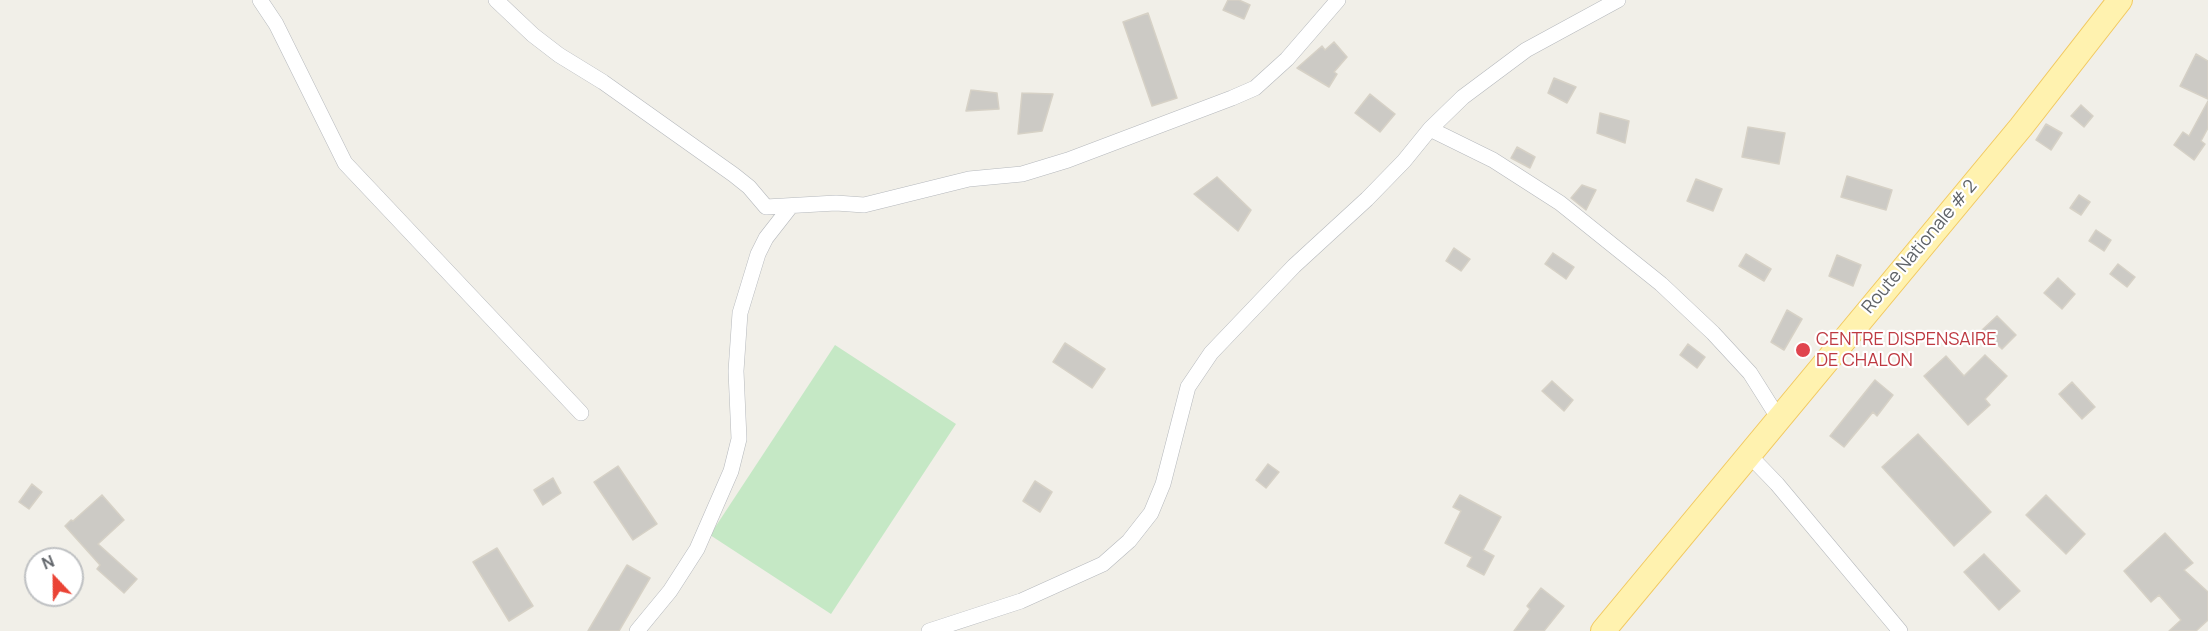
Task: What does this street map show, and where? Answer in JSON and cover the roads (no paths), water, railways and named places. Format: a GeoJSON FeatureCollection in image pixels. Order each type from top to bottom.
{"type":"FeatureCollection","features":[{"type":"Feature","properties":{"kind":"main road","name":"Route Nationale # 2"},"geometry":{"type":"LineString","coordinates":[[1603,631],[2020,127],[2121,0]]}},
{"type":"Feature","properties":{"kind":"street"},"geometry":{"type":"LineString","coordinates":[[260,0],[276,24],[345,163],[581,413]]}},
{"type":"Feature","properties":{"kind":"street"},"geometry":{"type":"LineString","coordinates":[[496,0],[533,35],[560,56],[603,82],[735,175],[766,207],[836,202],[864,205],[969,179],[1022,174],[1101,148],[1255,87],[1287,59],[1338,0]]}},
{"type":"Feature","properties":{"kind":"street"},"geometry":{"type":"LineString","coordinates":[[929,631],[1021,601],[1103,564],[1129,541],[1151,513],[1162,484],[1188,387],[1210,353],[1294,266],[1367,199],[1404,161],[1430,129],[1463,97],[1526,50],[1618,0]]}},
{"type":"Feature","properties":{"kind":"street"},"geometry":{"type":"LineString","coordinates":[[1430,129],[1493,159],[1560,203],[1661,284],[1713,333],[1750,373],[1779,419]]}},
{"type":"Feature","properties":{"kind":"street"},"geometry":{"type":"LineString","coordinates":[[637,631],[670,591],[697,549],[731,471],[739,439],[736,370],[740,313],[758,254],[766,238],[791,206]]}},
{"type":"Feature","properties":{"kind":"street"},"geometry":{"type":"LineString","coordinates":[[1749,455],[1777,484],[1900,631]]}},
{"type":"Feature","properties":{"kind":"place","name":"CENTRE DISPENSAIRE DE CHALON"},"geometry":{"type":"Point","coordinates":[1803,350]}}]}
